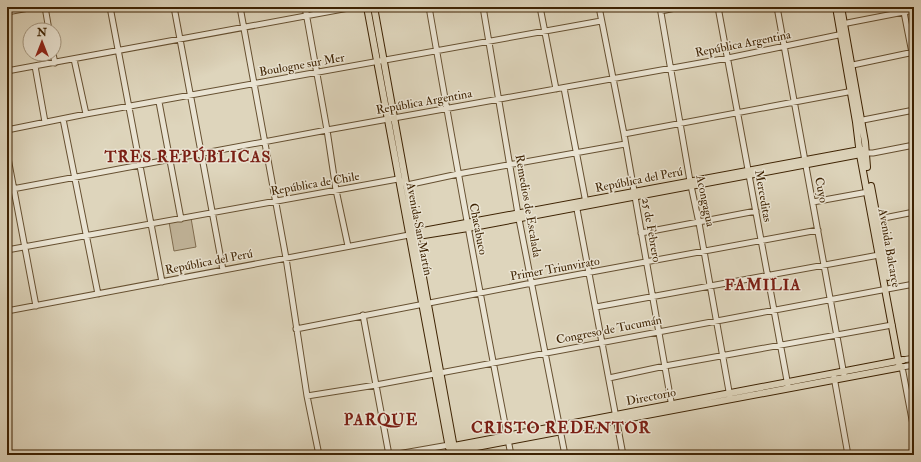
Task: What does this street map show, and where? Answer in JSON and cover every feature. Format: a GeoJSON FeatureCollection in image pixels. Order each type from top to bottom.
{"type":"FeatureCollection","features":[{"type":"Feature","properties":{"kind":"main road","name":"Avenida San Martín"},"geometry":{"type":"LineString","coordinates":[[367,7],[377,62],[407,184],[416,235],[425,303]]}},
{"type":"Feature","properties":{"kind":"main road","name":"Avenida San Martín"},"geometry":{"type":"LineString","coordinates":[[374,7],[384,60],[398,179],[425,303],[452,451]]}},
{"type":"Feature","properties":{"kind":"main road","name":"Avenida Balcarce"},"geometry":{"type":"LineString","coordinates":[[836,7],[841,24],[859,121],[866,142],[862,153],[868,192],[875,220],[879,255],[888,289],[892,325],[901,361]]}},
{"type":"Feature","properties":{"kind":"main road","name":"Avenida Balcarce"},"geometry":{"type":"LineString","coordinates":[[840,7],[841,24]]}},
{"type":"Feature","properties":{"kind":"main road","name":"Avenida Balcarce"},"geometry":{"type":"LineString","coordinates":[[862,153],[866,162],[902,367]]}},
{"type":"Feature","properties":{"kind":"main road","name":"República del Perú"},"geometry":{"type":"LineString","coordinates":[[409,235],[424,235],[634,194],[862,153]]}},
{"type":"Feature","properties":{"kind":"main road","name":"Directorio"},"geometry":{"type":"LineString","coordinates":[[452,451],[508,438],[617,421],[672,407],[844,375],[901,361]]}},
{"type":"Feature","properties":{"kind":"main road","name":"Directorio"},"geometry":{"type":"LineString","coordinates":[[844,375],[902,367]]}},
{"type":"Feature","properties":{"kind":"main road","name":"Directorio"},"geometry":{"type":"LineString","coordinates":[[560,429],[615,414],[672,407]]}},
{"type":"Feature","properties":{"kind":"street"},"geometry":{"type":"LineString","coordinates":[[7,12],[34,7]]}},
{"type":"Feature","properties":{"kind":"street"},"geometry":{"type":"LineString","coordinates":[[45,7],[48,22]]}},
{"type":"Feature","properties":{"kind":"street"},"geometry":{"type":"LineString","coordinates":[[110,7],[162,282]]}},
{"type":"Feature","properties":{"kind":"street"},"geometry":{"type":"LineString","coordinates":[[174,7],[223,270]]}},
{"type":"Feature","properties":{"kind":"street"},"geometry":{"type":"LineString","coordinates":[[240,7],[286,258],[296,329],[319,455]]}},
{"type":"Feature","properties":{"kind":"street"},"geometry":{"type":"LineString","coordinates":[[305,7],[336,190],[348,246]]}},
{"type":"Feature","properties":{"kind":"street"},"geometry":{"type":"LineString","coordinates":[[7,72],[354,7]]}},
{"type":"Feature","properties":{"kind":"street","name":"Chacabuco"},"geometry":{"type":"LineString","coordinates":[[429,7],[467,226],[511,455]]}},
{"type":"Feature","properties":{"kind":"street","name":"Remedios de Escalada"},"geometry":{"type":"LineString","coordinates":[[482,7],[518,216],[546,352],[565,455]]}},
{"type":"Feature","properties":{"kind":"street"},"geometry":{"type":"LineString","coordinates":[[540,7],[556,89]]}},
{"type":"Feature","properties":{"kind":"street","name":"25 de Febrero"},"geometry":{"type":"LineString","coordinates":[[599,7],[624,134],[672,407]]}},
{"type":"Feature","properties":{"kind":"street"},"geometry":{"type":"LineString","coordinates":[[660,9],[680,7]]}},
{"type":"Feature","properties":{"kind":"street","name":"Merceditas"},"geometry":{"type":"LineString","coordinates":[[718,7],[788,385]]}},
{"type":"Feature","properties":{"kind":"street","name":"Cuyo"},"geometry":{"type":"LineString","coordinates":[[777,7],[844,375]]}},
{"type":"Feature","properties":{"kind":"street","name":"Acongagua"},"geometry":{"type":"LineString","coordinates":[[660,9],[730,396]]}},
{"type":"Feature","properties":{"kind":"street"},"geometry":{"type":"LineString","coordinates":[[841,24],[903,10],[914,10]]}},
{"type":"Feature","properties":{"kind":"street"},"geometry":{"type":"LineString","coordinates":[[848,66],[913,53],[903,10]]}},
{"type":"Feature","properties":{"kind":"street","name":"Boulogne sur Mer"},"geometry":{"type":"LineString","coordinates":[[7,130],[86,114],[128,108],[436,50],[489,42],[601,21]]}},
{"type":"Feature","properties":{"kind":"street","name":"República Argentina"},"geometry":{"type":"LineString","coordinates":[[7,190],[391,118],[728,58],[843,34]]}},
{"type":"Feature","properties":{"kind":"street"},"geometry":{"type":"LineString","coordinates":[[74,59],[86,114]]}},
{"type":"Feature","properties":{"kind":"street"},"geometry":{"type":"LineString","coordinates":[[35,66],[45,122]]}},
{"type":"Feature","properties":{"kind":"street"},"geometry":{"type":"LineString","coordinates":[[564,88],[586,204]]}},
{"type":"Feature","properties":{"kind":"street"},"geometry":{"type":"LineString","coordinates":[[624,134],[853,91]]}},
{"type":"Feature","properties":{"kind":"street"},"geometry":{"type":"LineString","coordinates":[[159,102],[181,218]]}},
{"type":"Feature","properties":{"kind":"street"},"geometry":{"type":"LineString","coordinates":[[859,121],[914,110]]}},
{"type":"Feature","properties":{"kind":"street"},"geometry":{"type":"LineString","coordinates":[[64,119],[74,177],[98,294]]}},
{"type":"Feature","properties":{"kind":"street"},"geometry":{"type":"LineString","coordinates":[[398,179],[407,184],[625,144]]}},
{"type":"Feature","properties":{"kind":"street","name":"República del Perú"},"geometry":{"type":"LineString","coordinates":[[862,153],[873,153],[914,145]]}},
{"type":"Feature","properties":{"kind":"street"},"geometry":{"type":"LineString","coordinates":[[7,153],[36,306]]}},
{"type":"Feature","properties":{"kind":"street","name":"República de Chile"},"geometry":{"type":"LineString","coordinates":[[7,250],[398,179]]}},
{"type":"Feature","properties":{"kind":"street"},"geometry":{"type":"LineString","coordinates":[[813,202],[868,192]]}},
{"type":"Feature","properties":{"kind":"street"},"geometry":{"type":"LineString","coordinates":[[577,206],[623,455]]}},
{"type":"Feature","properties":{"kind":"street"},"geometry":{"type":"LineString","coordinates":[[641,233],[756,211]]}},
{"type":"Feature","properties":{"kind":"street"},"geometry":{"type":"LineString","coordinates":[[875,220],[914,212]]}},
{"type":"Feature","properties":{"kind":"street","name":"Primer Triunvirato"},"geometry":{"type":"LineString","coordinates":[[296,329],[425,303],[818,230]]}},
{"type":"Feature","properties":{"kind":"street","name":"República del Perú"},"geometry":{"type":"LineString","coordinates":[[7,311],[409,235]]}},
{"type":"Feature","properties":{"kind":"street"},"geometry":{"type":"LineString","coordinates":[[596,307],[879,255]]}},
{"type":"Feature","properties":{"kind":"street","name":"Congreso de Tucumán"},"geometry":{"type":"LineString","coordinates":[[308,396],[376,385],[914,284]]}},
{"type":"Feature","properties":{"kind":"street"},"geometry":{"type":"LineString","coordinates":[[363,315],[390,455]]}},
{"type":"Feature","properties":{"kind":"street"},"geometry":{"type":"LineString","coordinates":[[609,378],[665,366],[892,325]]}},
{"type":"Feature","properties":{"kind":"street","name":"Directorio"},"geometry":{"type":"LineString","coordinates":[[901,361],[914,358]]}},
{"type":"Feature","properties":{"kind":"street","name":"Directorio"},"geometry":{"type":"LineString","coordinates":[[902,367],[914,365]]}},
{"type":"Feature","properties":{"kind":"street"},"geometry":{"type":"LineString","coordinates":[[902,367],[911,402],[914,430]]}},
{"type":"Feature","properties":{"kind":"street"},"geometry":{"type":"LineString","coordinates":[[834,377],[848,455]]}},
{"type":"Feature","properties":{"kind":"street","name":"Directorio"},"geometry":{"type":"LineString","coordinates":[[390,455],[452,451]]}},
{"type":"Feature","properties":{"kind":"shaded area"},"geometry":{"type":"Polygon","coordinates":[[[191,218],[196,247],[174,251],[169,222],[191,218]]]}},
{"type":"Feature","properties":{"kind":"district","name":"TRES REPÚBLICAS"},"geometry":{"type":"Point","coordinates":[188,157]}},
{"type":"Feature","properties":{"kind":"district","name":"FAMILIA"},"geometry":{"type":"Point","coordinates":[763,285]}},
{"type":"Feature","properties":{"kind":"district","name":"PARQUE"},"geometry":{"type":"Point","coordinates":[381,420]}},
{"type":"Feature","properties":{"kind":"district","name":"CRISTO REDENTOR"},"geometry":{"type":"Point","coordinates":[561,428]}}]}
